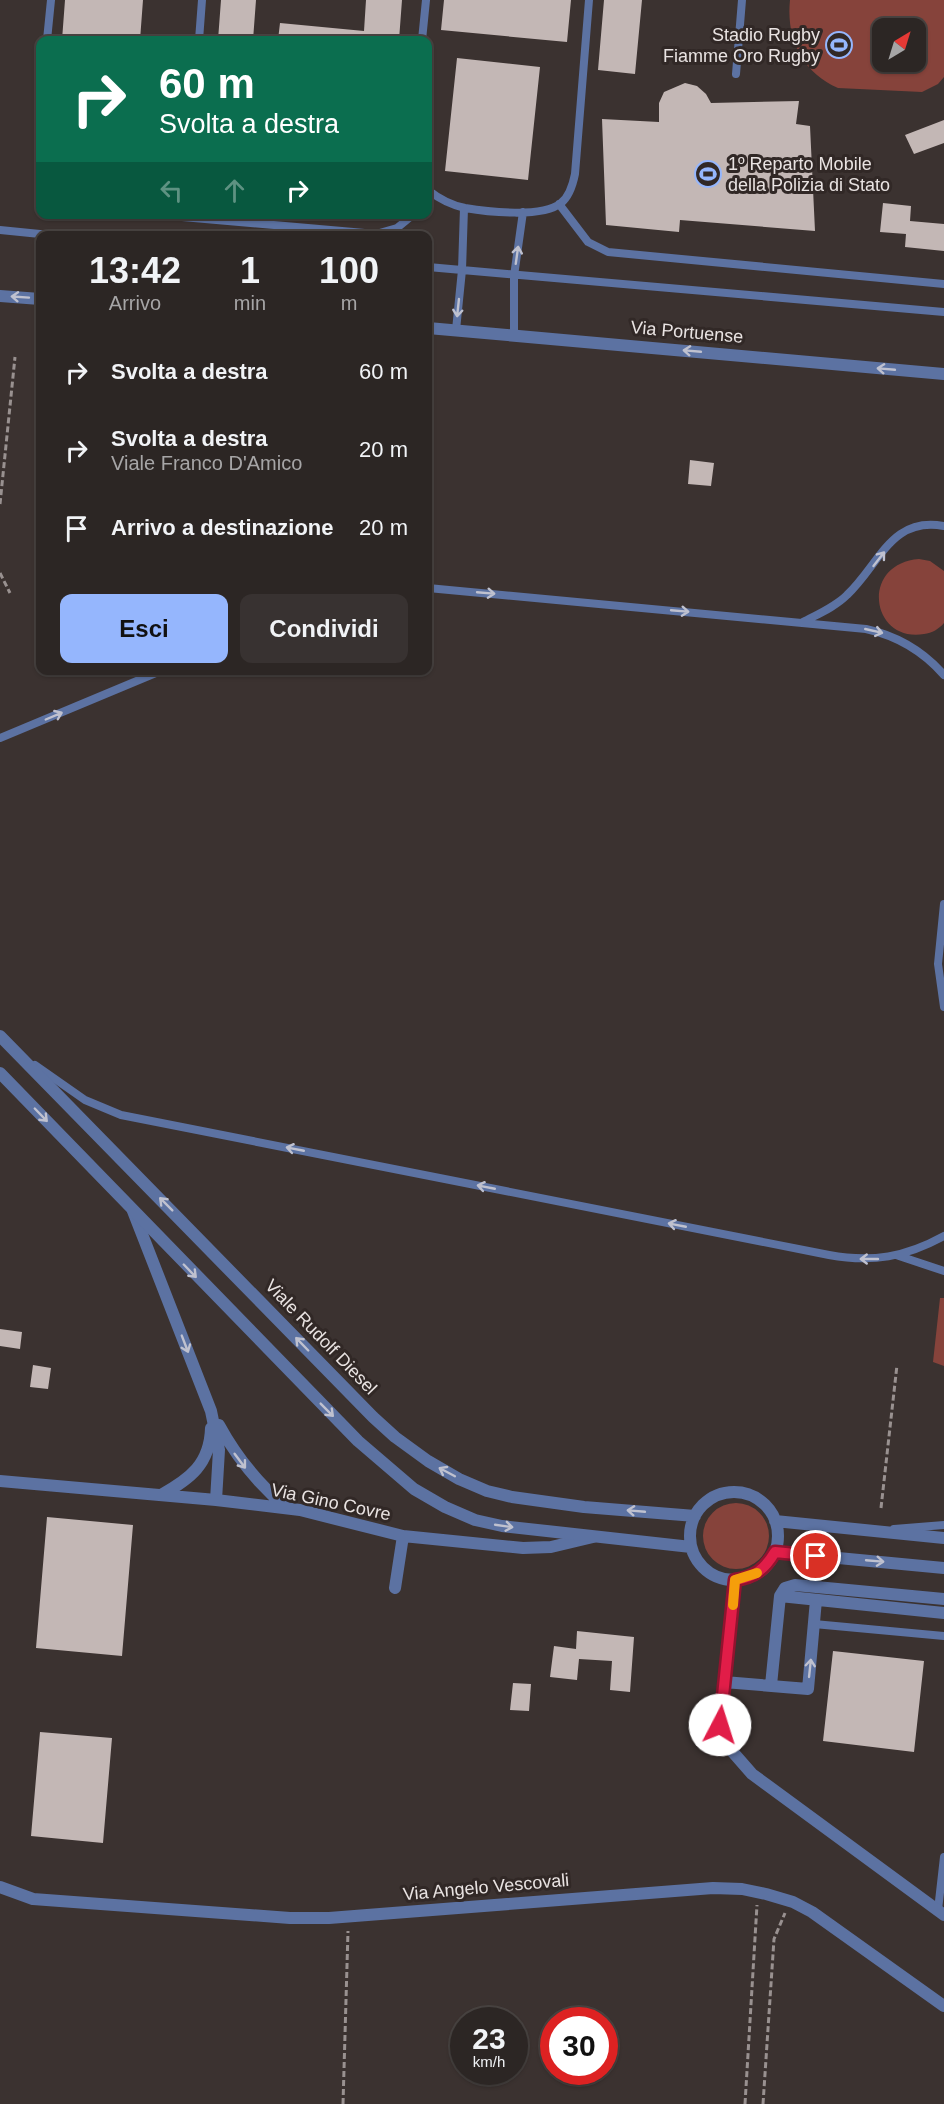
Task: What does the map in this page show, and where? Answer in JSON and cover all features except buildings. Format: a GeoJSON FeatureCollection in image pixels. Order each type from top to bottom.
{"type":"FeatureCollection","features":[{"type":"Feature","properties":{"kind":"street"},"geometry":{"type":"LineString","coordinates":[[0,296],[36,299]]}},
{"type":"Feature","properties":{"kind":"street","name":"Via Portuense"},"geometry":{"type":"LineString","coordinates":[[432,328],[944,374]]}},
{"type":"Feature","properties":{"kind":"street","name":"Viale Rudolf Diesel"},"geometry":{"type":"LineString","coordinates":[[0,1036],[373,1417],[422,1457],[459,1479],[503,1495],[584,1507],[695,1516]]}},
{"type":"Feature","properties":{"kind":"street"},"geometry":{"type":"LineString","coordinates":[[2,1075],[358,1441],[406,1483],[453,1511],[489,1524],[691,1547]]}},
{"type":"Feature","properties":{"kind":"street"},"geometry":{"type":"LineString","coordinates":[[133,1211],[211,1411],[219,1450],[216,1500]]}},
{"type":"Feature","properties":{"kind":"street"},"geometry":{"type":"LineString","coordinates":[[162,1496],[187,1479],[205,1459],[210,1442],[211,1411]]}},
{"type":"Feature","properties":{"kind":"street"},"geometry":{"type":"LineString","coordinates":[[211,1411],[245,1467],[259,1484],[288,1509]]}},
{"type":"Feature","properties":{"kind":"street","name":"Via Gino Covre"},"geometry":{"type":"LineString","coordinates":[[0,1481],[216,1500],[288,1509],[403,1536],[532,1548],[551,1547],[594,1537]]}},
{"type":"Feature","properties":{"kind":"street"},"geometry":{"type":"LineString","coordinates":[[729,1493],[742,1493],[762,1503],[775,1521],[777,1542],[775,1552],[760,1572],[748,1578],[735,1580],[721,1578],[707,1571],[697,1560],[691,1547],[690,1536],[695,1516],[703,1504],[715,1497],[729,1493]]}},
{"type":"Feature","properties":{"kind":"street"},"geometry":{"type":"LineString","coordinates":[[775,1521],[944,1538]]}},
{"type":"Feature","properties":{"kind":"street"},"geometry":{"type":"LineString","coordinates":[[395,1588],[403,1536]]}},
{"type":"Feature","properties":{"kind":"street"},"geometry":{"type":"LineString","coordinates":[[775,1552],[944,1568]]}},
{"type":"Feature","properties":{"kind":"street"},"geometry":{"type":"LineString","coordinates":[[735,1580],[720,1725],[731,1750],[752,1774],[941,1913]]}},
{"type":"Feature","properties":{"kind":"street"},"geometry":{"type":"LineString","coordinates":[[771,1685],[780,1596],[785,1588],[795,1585],[944,1599]]}},
{"type":"Feature","properties":{"kind":"street"},"geometry":{"type":"LineString","coordinates":[[780,1596],[944,1613]]}},
{"type":"Feature","properties":{"kind":"street"},"geometry":{"type":"LineString","coordinates":[[724,1682],[808,1689],[816,1600]]}},
{"type":"Feature","properties":{"kind":"street","name":"Via Angelo Vescovali"},"geometry":{"type":"LineString","coordinates":[[0,1887],[33,1899],[290,1918],[348,1917],[701,1888],[742,1889],[766,1893],[793,1902],[834,1927],[944,2006]]}},
{"type":"Feature","properties":{"kind":"lane"},"geometry":{"type":"LineString","coordinates":[[47,36],[51,0]]}},
{"type":"Feature","properties":{"kind":"lane"},"geometry":{"type":"LineString","coordinates":[[199,36],[202,0]]}},
{"type":"Feature","properties":{"kind":"lane"},"geometry":{"type":"LineString","coordinates":[[422,36],[426,0]]}},
{"type":"Feature","properties":{"kind":"lane"},"geometry":{"type":"LineString","coordinates":[[432,196],[464,208],[523,212],[541,211],[559,204],[567,196],[575,174],[589,0]]}},
{"type":"Feature","properties":{"kind":"lane"},"geometry":{"type":"LineString","coordinates":[[736,74],[742,0]]}},
{"type":"Feature","properties":{"kind":"lane"},"geometry":{"type":"LineString","coordinates":[[559,204],[588,242],[608,252],[944,284]]}},
{"type":"Feature","properties":{"kind":"lane"},"geometry":{"type":"LineString","coordinates":[[456,330],[462,270],[464,208]]}},
{"type":"Feature","properties":{"kind":"lane"},"geometry":{"type":"LineString","coordinates":[[514,335],[514,276],[523,212]]}},
{"type":"Feature","properties":{"kind":"lane"},"geometry":{"type":"LineString","coordinates":[[218,219],[344,231]]}},
{"type":"Feature","properties":{"kind":"lane"},"geometry":{"type":"LineString","coordinates":[[387,231],[398,228],[408,219]]}},
{"type":"Feature","properties":{"kind":"lane"},"geometry":{"type":"LineString","coordinates":[[0,230],[36,234]]}},
{"type":"Feature","properties":{"kind":"lane"},"geometry":{"type":"LineString","coordinates":[[432,267],[944,312]]}},
{"type":"Feature","properties":{"kind":"lane"},"geometry":{"type":"LineString","coordinates":[[802,622],[833,606],[848,595],[901,532],[916,526],[944,526]]}},
{"type":"Feature","properties":{"kind":"lane"},"geometry":{"type":"LineString","coordinates":[[432,588],[866,629],[895,638],[919,651],[944,675]]}},
{"type":"Feature","properties":{"kind":"lane"},"geometry":{"type":"LineString","coordinates":[[0,738],[151,675]]}},
{"type":"Feature","properties":{"kind":"lane"},"geometry":{"type":"LineString","coordinates":[[944,904],[938,964],[944,1007]]}},
{"type":"Feature","properties":{"kind":"lane"},"geometry":{"type":"LineString","coordinates":[[14,1050],[85,1100],[121,1115],[837,1257],[873,1259],[899,1256],[944,1236]]}},
{"type":"Feature","properties":{"kind":"lane"},"geometry":{"type":"LineString","coordinates":[[899,1256],[944,1271]]}},
{"type":"Feature","properties":{"kind":"lane"},"geometry":{"type":"LineString","coordinates":[[866,1531],[944,1525]]}},
{"type":"Feature","properties":{"kind":"lane"},"geometry":{"type":"LineString","coordinates":[[814,1624],[944,1636]]}},
{"type":"Feature","properties":{"kind":"lane"},"geometry":{"type":"LineString","coordinates":[[941,1913],[944,1857]]}},
{"type":"Feature","properties":{"kind":"path"},"geometry":{"type":"LineString","coordinates":[[0,504],[15,357]]}},
{"type":"Feature","properties":{"kind":"path"},"geometry":{"type":"LineString","coordinates":[[0,573],[10,593]]}},
{"type":"Feature","properties":{"kind":"path"},"geometry":{"type":"LineString","coordinates":[[881,1508],[897,1365]]}},
{"type":"Feature","properties":{"kind":"path"},"geometry":{"type":"LineString","coordinates":[[745,2104],[757,1900],[766,1893]]}},
{"type":"Feature","properties":{"kind":"path"},"geometry":{"type":"LineString","coordinates":[[763,2104],[774,1939],[781,1919],[793,1902]]}},
{"type":"Feature","properties":{"kind":"path"},"geometry":{"type":"LineString","coordinates":[[343,2104],[348,1917]]}},
{"type":"Feature","properties":{"kind":"shaded area","name":"Stadio Rugby Fiamme Oro Rugby"},"geometry":{"type":"Polygon","coordinates":[[[790,0],[944,0],[944,77],[938,84],[922,92],[838,88],[825,81],[806,63],[799,53],[791,28],[790,0]]]}},
{"type":"Feature","properties":{"kind":"shaded area"},"geometry":{"type":"Polygon","coordinates":[[[919,559],[930,561],[944,571],[944,623],[930,633],[906,634],[892,627],[883,616],[879,602],[880,587],[887,574],[900,564],[919,559]]]}},
{"type":"Feature","properties":{"kind":"shaded area"},"geometry":{"type":"Polygon","coordinates":[[[940,1298],[944,1298],[944,1366],[933,1362],[940,1298]]]}},
{"type":"Feature","properties":{"kind":"shaded area"},"geometry":{"type":"Polygon","coordinates":[[[736,1503],[749,1506],[759,1513],[766,1523],[769,1536],[766,1549],[759,1559],[749,1566],[736,1569],[723,1566],[713,1559],[706,1549],[703,1536],[706,1523],[713,1513],[723,1506],[736,1503]]]}},
{"type":"Feature","properties":{"kind":"slow traffic"},"geometry":{"type":"LineString","coordinates":[[733,1605],[735,1580],[748,1578],[757,1573]]}},
{"type":"Feature","properties":{"kind":"place","name":"Stadio Rugby Fiamme Oro Rugby"},"geometry":{"type":"Point","coordinates":[839,45]}},
{"type":"Feature","properties":{"kind":"place","name":"1º Reparto Mobile della Polizia di Stato"},"geometry":{"type":"Point","coordinates":[708,174]}},
{"type":"Feature","properties":{"kind":"route"},"geometry":{"type":"LineString","coordinates":[[720,1725],[735,1580],[748,1578],[760,1572],[775,1552],[816,1556]]}}]}
